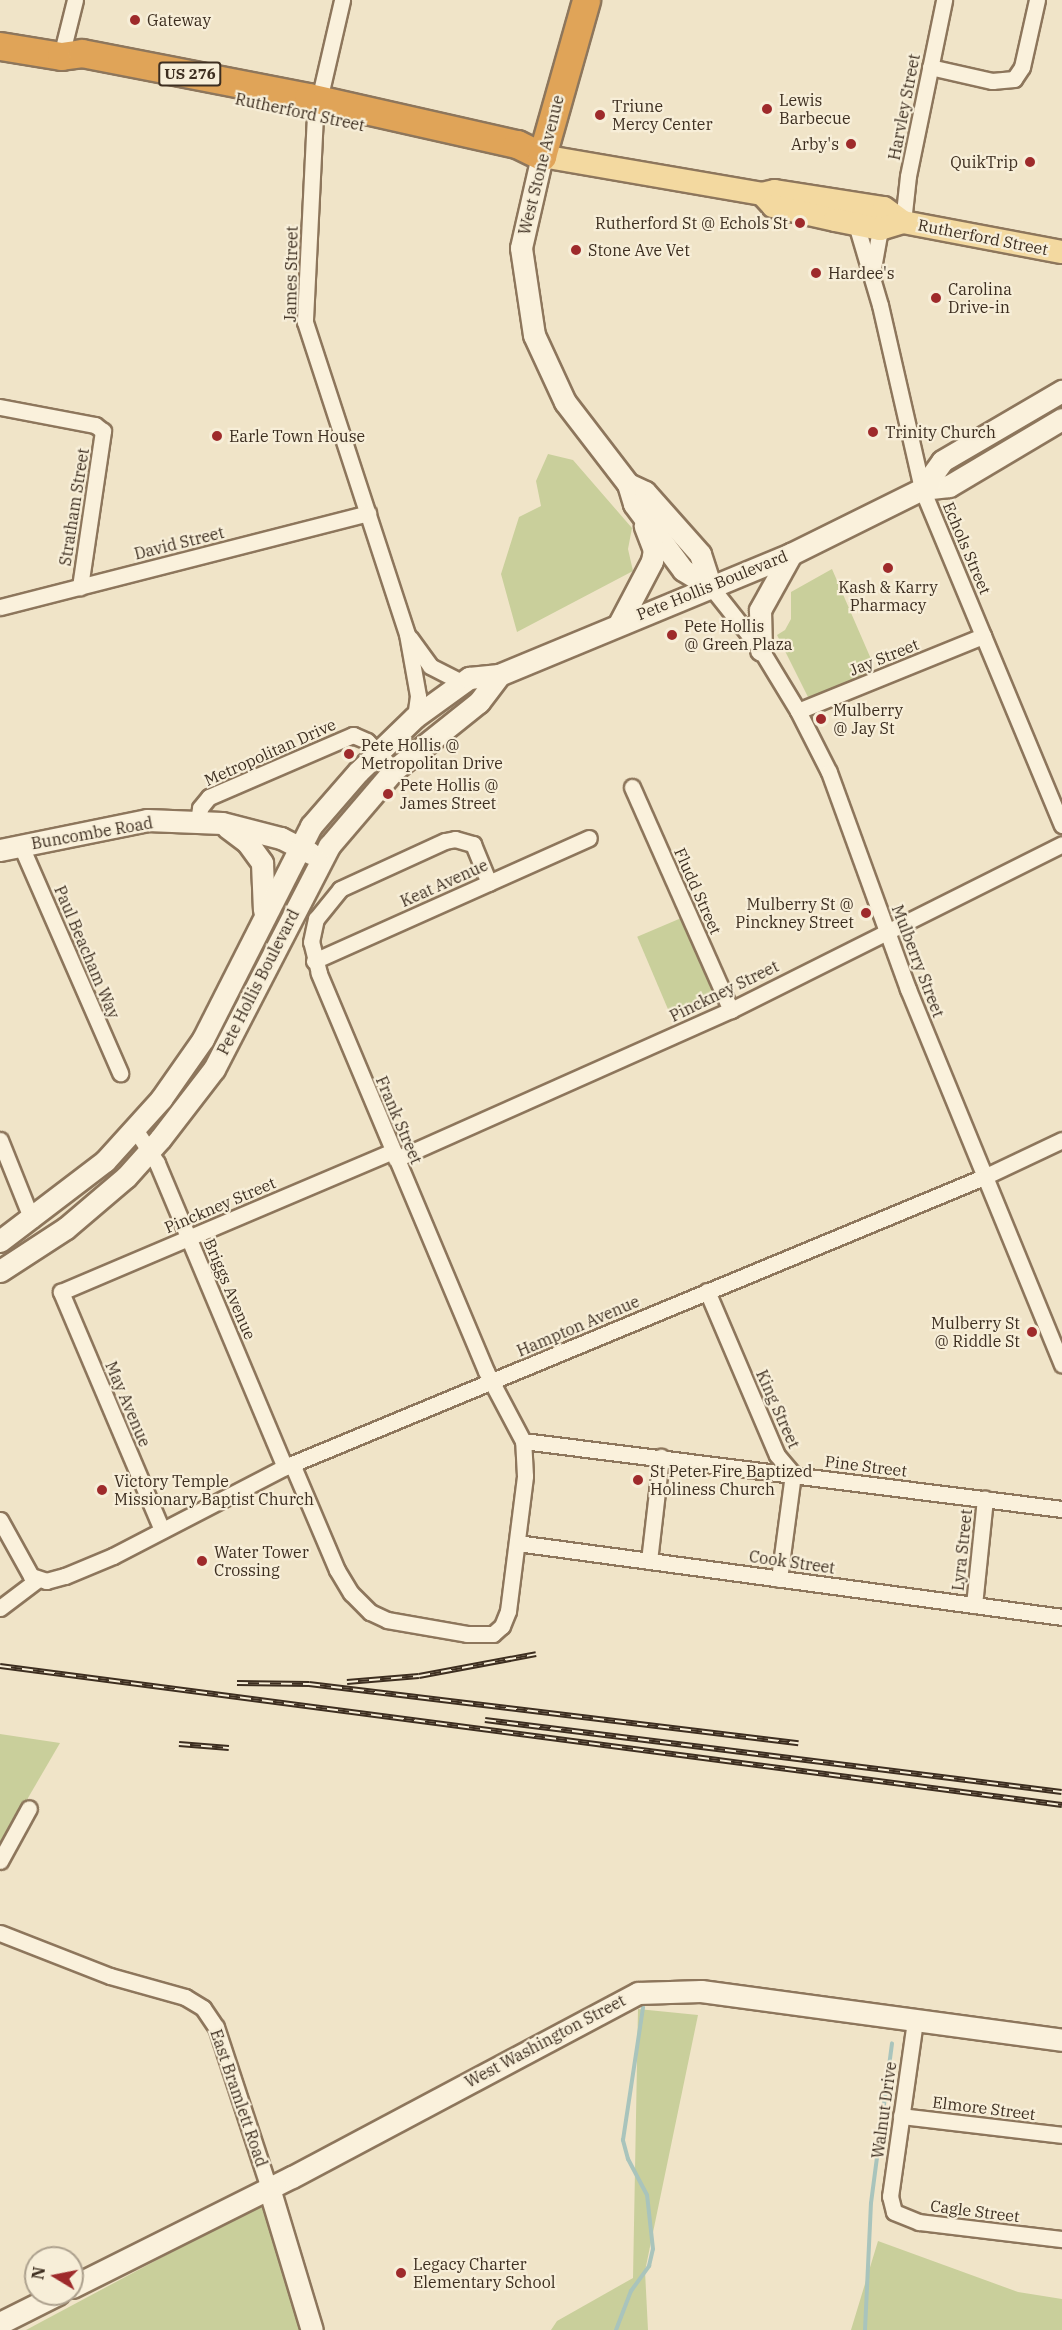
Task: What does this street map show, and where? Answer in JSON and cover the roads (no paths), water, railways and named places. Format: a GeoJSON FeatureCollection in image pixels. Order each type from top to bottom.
{"type":"FeatureCollection","features":[{"type":"Feature","properties":{"kind":"highway","name":"West Stone Avenue"},"geometry":{"type":"LineString","coordinates":[[542,156],[586,0]]}},
{"type":"Feature","properties":{"kind":"highway","name":"Rutherford Street"},"geometry":{"type":"LineString","coordinates":[[0,46],[61,56],[82,53],[317,107],[517,144],[542,156]]}},
{"type":"Feature","properties":{"kind":"main road","name":"Rutherford Street"},"geometry":{"type":"LineString","coordinates":[[542,156],[762,194],[775,191],[884,208],[903,222],[1062,252]]}},
{"type":"Feature","properties":{"kind":"main road","name":"West Stone Avenue"},"geometry":{"type":"LineString","coordinates":[[542,156],[521,248],[534,335],[565,402],[628,484],[634,504],[683,570],[711,587]]}},
{"type":"Feature","properties":{"kind":"main road","name":"Rutherford Street"},"geometry":{"type":"LineString","coordinates":[[762,194],[773,206],[880,229],[903,222]]}},
{"type":"Feature","properties":{"kind":"main road","name":"Pete Hollis Boulevard"},"geometry":{"type":"LineString","coordinates":[[922,489],[942,461],[1062,391]]}},
{"type":"Feature","properties":{"kind":"main road","name":"Pete Hollis Boulevard"},"geometry":{"type":"LineString","coordinates":[[0,1241],[32,1220],[105,1161],[135,1129],[203,1038],[264,914],[311,826],[377,752],[415,717],[470,678],[499,675],[620,622],[791,554],[922,489],[949,486],[1062,419]]}},
{"type":"Feature","properties":{"kind":"main road","name":"West Stone Avenue"},"geometry":{"type":"LineString","coordinates":[[628,484],[645,492],[700,554],[711,587]]}},
{"type":"Feature","properties":{"kind":"main road"},"geometry":{"type":"LineString","coordinates":[[620,622],[645,580],[654,550],[634,504]]}},
{"type":"Feature","properties":{"kind":"main road"},"geometry":{"type":"LineString","coordinates":[[761,650],[760,610],[791,554]]}},
{"type":"Feature","properties":{"kind":"main road","name":"Pete Hollis Boulevard"},"geometry":{"type":"LineString","coordinates":[[0,1271],[66,1228],[126,1177],[150,1150],[214,1069],[321,859],[394,770],[479,702],[499,675]]}},
{"type":"Feature","properties":{"kind":"main road","name":"Buncombe Road"},"geometry":{"type":"LineString","coordinates":[[0,850],[147,820],[198,821],[222,823],[299,846],[321,859]]}},
{"type":"Feature","properties":{"kind":"main road"},"geometry":{"type":"LineString","coordinates":[[222,823],[247,842],[262,863],[264,914]]}},
{"type":"Feature","properties":{"kind":"main road","name":"West Washington Street"},"geometry":{"type":"LineString","coordinates":[[84,2281],[269,2188],[638,1992],[701,1991],[1062,2040]]}},
{"type":"Feature","properties":{"kind":"main road","name":"East Bramlett Road"},"geometry":{"type":"LineString","coordinates":[[269,2188],[312,2330]]}},
{"type":"Feature","properties":{"kind":"main road"},"geometry":{"type":"LineString","coordinates":[[0,2323],[34,2306]]}},
{"type":"Feature","properties":{"kind":"street"},"geometry":{"type":"LineString","coordinates":[[61,56],[75,0]]}},
{"type":"Feature","properties":{"kind":"street","name":"James Street"},"geometry":{"type":"LineString","coordinates":[[342,0],[317,107],[305,322],[407,634],[418,696],[415,717]]}},
{"type":"Feature","properties":{"kind":"street","name":"Harvley Street"},"geometry":{"type":"LineString","coordinates":[[903,222],[944,0]]}},
{"type":"Feature","properties":{"kind":"street"},"geometry":{"type":"LineString","coordinates":[[930,68],[992,81],[1014,79],[1022,67],[1037,0]]}},
{"type":"Feature","properties":{"kind":"street","name":"Echols Street"},"geometry":{"type":"LineString","coordinates":[[856,224],[873,274],[922,489],[1062,825]]}},
{"type":"Feature","properties":{"kind":"street","name":"Echols Street"},"geometry":{"type":"LineString","coordinates":[[873,274],[880,229]]}},
{"type":"Feature","properties":{"kind":"street","name":"Stratham Street"},"geometry":{"type":"LineString","coordinates":[[0,407],[95,425],[103,430],[80,587]]}},
{"type":"Feature","properties":{"kind":"street","name":"David Street"},"geometry":{"type":"LineString","coordinates":[[0,607],[368,513]]}},
{"type":"Feature","properties":{"kind":"street","name":"Mulberry Street"},"geometry":{"type":"LineString","coordinates":[[711,587],[761,650],[798,711],[829,772],[886,930],[1061,1358]]}},
{"type":"Feature","properties":{"kind":"street","name":"James Street"},"geometry":{"type":"LineString","coordinates":[[407,634],[430,666],[462,683]]}},
{"type":"Feature","properties":{"kind":"street","name":"Jay Street"},"geometry":{"type":"LineString","coordinates":[[798,711],[983,636]]}},
{"type":"Feature","properties":{"kind":"street","name":"Metropolitan Drive"},"geometry":{"type":"LineString","coordinates":[[198,821],[200,808],[209,797],[353,735],[362,737],[394,770]]}},
{"type":"Feature","properties":{"kind":"street","name":"Fludd Street"},"geometry":{"type":"LineString","coordinates":[[632,787],[731,1010]]}},
{"type":"Feature","properties":{"kind":"street","name":"Keat Avenue"},"geometry":{"type":"LineString","coordinates":[[314,961],[589,838]]}},
{"type":"Feature","properties":{"kind":"street","name":"Frank Street"},"geometry":{"type":"LineString","coordinates":[[489,883],[473,844],[455,839],[340,889],[330,897],[316,919],[311,942],[314,961],[394,1155],[491,1383],[523,1441],[525,1476],[517,1544]]}},
{"type":"Feature","properties":{"kind":"street","name":"Pinckney Street"},"geometry":{"type":"LineString","coordinates":[[61,1292],[394,1155],[731,1010],[886,930],[1062,844]]}},
{"type":"Feature","properties":{"kind":"street","name":"Paul Beacham Way"},"geometry":{"type":"LineString","coordinates":[[21,846],[120,1073]]}},
{"type":"Feature","properties":{"kind":"street","name":"Briggs Avenue"},"geometry":{"type":"LineString","coordinates":[[135,1129],[150,1150],[288,1465],[351,1593],[370,1612],[387,1620],[467,1634],[493,1634],[502,1626],[508,1611],[517,1544]]}},
{"type":"Feature","properties":{"kind":"street"},"geometry":{"type":"LineString","coordinates":[[0,1140],[32,1220]]}},
{"type":"Feature","properties":{"kind":"street","name":"Hampton Avenue"},"geometry":{"type":"LineString","coordinates":[[37,1580],[54,1580],[112,1556],[288,1465],[491,1383],[986,1176],[1062,1140]]}},
{"type":"Feature","properties":{"kind":"street","name":"King Street"},"geometry":{"type":"LineString","coordinates":[[708,1291],[777,1455],[793,1474],[779,1579]]}},
{"type":"Feature","properties":{"kind":"street","name":"May Avenue"},"geometry":{"type":"LineString","coordinates":[[61,1292],[162,1530]]}},
{"type":"Feature","properties":{"kind":"street","name":"Pine Street"},"geometry":{"type":"LineString","coordinates":[[523,1441],[1062,1509]]}},
{"type":"Feature","properties":{"kind":"street"},"geometry":{"type":"LineString","coordinates":[[649,1561],[662,1457]]}},
{"type":"Feature","properties":{"kind":"street","name":"Lyra Street"},"geometry":{"type":"LineString","coordinates":[[974,1605],[986,1499]]}},
{"type":"Feature","properties":{"kind":"street"},"geometry":{"type":"LineString","coordinates":[[0,1520],[20,1562],[37,1580],[0,1608]]}},
{"type":"Feature","properties":{"kind":"street","name":"Cook Street"},"geometry":{"type":"LineString","coordinates":[[517,1544],[1062,1617]]}},
{"type":"Feature","properties":{"kind":"street"},"geometry":{"type":"LineString","coordinates":[[0,1862],[29,1808]]}},
{"type":"Feature","properties":{"kind":"street","name":"East Bramlett Road"},"geometry":{"type":"LineString","coordinates":[[0,1933],[110,1976],[185,1997],[203,2008],[216,2027],[269,2188]]}},
{"type":"Feature","properties":{"kind":"street","name":"Walnut Drive"},"geometry":{"type":"LineString","coordinates":[[891,2205],[915,2021]]}},
{"type":"Feature","properties":{"kind":"street","name":"Elmore Street"},"geometry":{"type":"LineString","coordinates":[[901,2116],[1062,2135]]}},
{"type":"Feature","properties":{"kind":"street","name":"Cagle Street"},"geometry":{"type":"LineString","coordinates":[[891,2205],[900,2217],[919,2222],[1062,2239]]}},
{"type":"Feature","properties":{"kind":"waterway"},"geometry":{"type":"LineString","coordinates":[[616,2330],[631,2291],[649,2266],[653,2249],[647,2195],[628,2159],[623,2140],[643,2007]]}},
{"type":"Feature","properties":{"kind":"waterway"},"geometry":{"type":"LineString","coordinates":[[865,2330],[871,2203],[892,2043]]}},
{"type":"Feature","properties":{"kind":"railway"},"geometry":{"type":"LineString","coordinates":[[347,1682],[419,1676],[536,1654]]}},
{"type":"Feature","properties":{"kind":"railway"},"geometry":{"type":"LineString","coordinates":[[0,1666],[1062,1805]]}},
{"type":"Feature","properties":{"kind":"railway"},"geometry":{"type":"LineString","coordinates":[[237,1683],[309,1684],[798,1743]]}},
{"type":"Feature","properties":{"kind":"railway"},"geometry":{"type":"LineString","coordinates":[[485,1720],[1062,1792]]}},
{"type":"Feature","properties":{"kind":"railway"},"geometry":{"type":"LineString","coordinates":[[179,1744],[229,1748]]}},
{"type":"Feature","properties":{"kind":"place","name":"Gateway"},"geometry":{"type":"Point","coordinates":[135,20]}},
{"type":"Feature","properties":{"kind":"place","name":"Lewis Barbecue"},"geometry":{"type":"Point","coordinates":[767,109]}},
{"type":"Feature","properties":{"kind":"place","name":"Triune Mercy Center"},"geometry":{"type":"Point","coordinates":[600,115]}},
{"type":"Feature","properties":{"kind":"place","name":"Arby's"},"geometry":{"type":"Point","coordinates":[851,144]}},
{"type":"Feature","properties":{"kind":"place","name":"QuikTrip"},"geometry":{"type":"Point","coordinates":[1030,162]}},
{"type":"Feature","properties":{"kind":"place","name":"Rutherford St @ Echols St"},"geometry":{"type":"Point","coordinates":[800,223]}},
{"type":"Feature","properties":{"kind":"place","name":"Stone Ave Vet"},"geometry":{"type":"Point","coordinates":[576,250]}},
{"type":"Feature","properties":{"kind":"place","name":"Hardee's"},"geometry":{"type":"Point","coordinates":[816,273]}},
{"type":"Feature","properties":{"kind":"place","name":"Carolina Drive-in"},"geometry":{"type":"Point","coordinates":[936,298]}},
{"type":"Feature","properties":{"kind":"place","name":"Trinity Church"},"geometry":{"type":"Point","coordinates":[873,432]}},
{"type":"Feature","properties":{"kind":"place","name":"Earle Town House"},"geometry":{"type":"Point","coordinates":[217,436]}},
{"type":"Feature","properties":{"kind":"place","name":"Kash & Karry Pharmacy"},"geometry":{"type":"Point","coordinates":[888,568]}},
{"type":"Feature","properties":{"kind":"place","name":"Pete Hollis @ Green Plaza"},"geometry":{"type":"Point","coordinates":[672,635]}},
{"type":"Feature","properties":{"kind":"place","name":"Mulberry @ Jay St"},"geometry":{"type":"Point","coordinates":[821,719]}},
{"type":"Feature","properties":{"kind":"place","name":"Pete Hollis @ Metropolitan Drive"},"geometry":{"type":"Point","coordinates":[349,754]}},
{"type":"Feature","properties":{"kind":"place","name":"Pete Hollis @ James Street"},"geometry":{"type":"Point","coordinates":[388,794]}},
{"type":"Feature","properties":{"kind":"place","name":"Mulberry St @ Pinckney Street"},"geometry":{"type":"Point","coordinates":[866,913]}},
{"type":"Feature","properties":{"kind":"place","name":"Mulberry St @ Riddle St"},"geometry":{"type":"Point","coordinates":[1032,1332]}},
{"type":"Feature","properties":{"kind":"place","name":"St Peter Fire Baptized Holiness Church"},"geometry":{"type":"Point","coordinates":[638,1480]}},
{"type":"Feature","properties":{"kind":"place","name":"Victory Temple Missionary Baptist Church"},"geometry":{"type":"Point","coordinates":[102,1490]}},
{"type":"Feature","properties":{"kind":"place","name":"Water Tower Crossing"},"geometry":{"type":"Point","coordinates":[202,1561]}},
{"type":"Feature","properties":{"kind":"place","name":"Legacy Charter Elementary School"},"geometry":{"type":"Point","coordinates":[401,2273]}}]}
